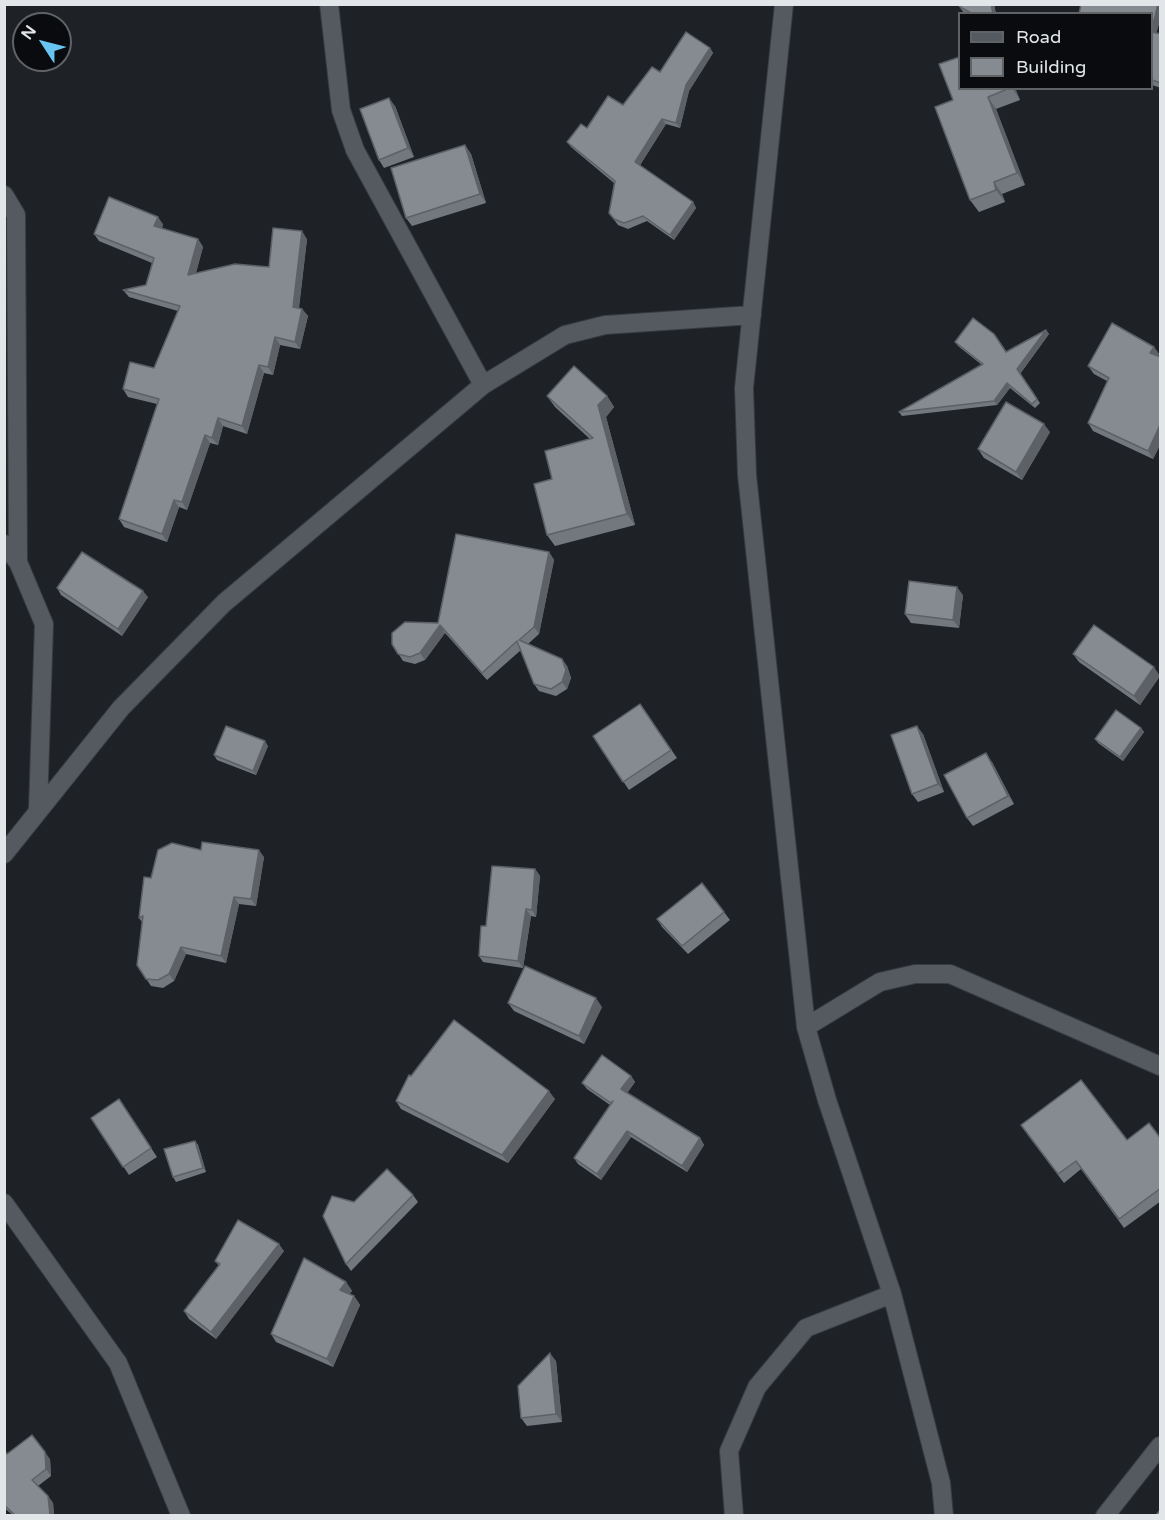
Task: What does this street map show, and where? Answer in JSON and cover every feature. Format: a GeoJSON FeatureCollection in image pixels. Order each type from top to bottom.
{"type":"FeatureCollection","features":[{"type":"Feature","properties":{"kind":"street"},"geometry":{"type":"LineString","coordinates":[[329,4],[341,111],[355,150],[483,385]]}},
{"type":"Feature","properties":{"kind":"street"},"geometry":{"type":"LineString","coordinates":[[784,4],[744,388],[747,475],[806,1027],[827,1100],[892,1294],[941,1483],[944,1515]]}},
{"type":"Feature","properties":{"kind":"street"},"geometry":{"type":"LineString","coordinates":[[4,195],[16,215],[18,562]]}},
{"type":"Feature","properties":{"kind":"street"},"geometry":{"type":"LineString","coordinates":[[4,854],[121,708],[224,603],[483,385],[565,335],[605,325],[752,315]]}},
{"type":"Feature","properties":{"kind":"street"},"geometry":{"type":"LineString","coordinates":[[4,544],[18,562],[44,624],[38,809]]}},
{"type":"Feature","properties":{"kind":"street"},"geometry":{"type":"LineString","coordinates":[[806,1027],[880,982],[915,974],[950,974],[1161,1066]]}},
{"type":"Feature","properties":{"kind":"street"},"geometry":{"type":"LineString","coordinates":[[4,1203],[118,1363],[181,1515]]}},
{"type":"Feature","properties":{"kind":"street"},"geometry":{"type":"LineString","coordinates":[[734,1515],[729,1451],[757,1387],[806,1328],[892,1294]]}},
{"type":"Feature","properties":{"kind":"street"},"geometry":{"type":"LineString","coordinates":[[1105,1515],[1161,1446]]}},
{"type":"Feature","properties":{"kind":"building"},"geometry":{"type":"Polygon","coordinates":[[[958,4],[991,4],[993,12],[969,12],[958,4]]]}},
{"type":"Feature","properties":{"kind":"building"},"geometry":{"type":"Polygon","coordinates":[[[1081,4],[1158,4],[1153,25],[1153,12],[1079,12],[1081,4]]]}},
{"type":"Feature","properties":{"kind":"building"},"geometry":{"type":"Polygon","coordinates":[[[686,32],[710,48],[686,85],[676,123],[662,119],[635,162],[693,202],[670,235],[643,216],[624,223],[614,219],[609,213],[615,181],[567,142],[581,124],[587,128],[608,96],[623,105],[652,67],[660,72],[686,32]]]}},
{"type":"Feature","properties":{"kind":"building"},"geometry":{"type":"Polygon","coordinates":[[[1153,32],[1161,34],[1161,83],[1153,80],[1153,32]]]}},
{"type":"Feature","properties":{"kind":"building"},"geometry":{"type":"Polygon","coordinates":[[[958,58],[958,90],[1005,90],[988,97],[1017,173],[994,182],[996,190],[970,200],[935,107],[953,100],[939,64],[958,58]]]}},
{"type":"Feature","properties":{"kind":"building"},"geometry":{"type":"Polygon","coordinates":[[[389,98],[408,148],[379,160],[360,109],[389,98]]]}},
{"type":"Feature","properties":{"kind":"building"},"geometry":{"type":"Polygon","coordinates":[[[465,145],[480,194],[406,218],[391,168],[465,145]]]}},
{"type":"Feature","properties":{"kind":"building"},"geometry":{"type":"Polygon","coordinates":[[[109,197],[158,217],[154,226],[198,239],[188,275],[235,264],[269,267],[273,228],[302,231],[293,307],[302,309],[295,342],[275,337],[268,367],[259,365],[242,426],[218,418],[212,438],[205,435],[182,502],[174,500],[162,534],[119,519],[159,399],[123,389],[130,362],[154,368],[180,306],[123,290],[146,285],[154,258],[94,234],[109,197]]]}},
{"type":"Feature","properties":{"kind":"building"},"geometry":{"type":"Polygon","coordinates":[[[973,318],[994,334],[1006,352],[1046,330],[1017,369],[1037,399],[1032,404],[1007,383],[994,401],[899,412],[983,364],[955,342],[973,318]]]}},
{"type":"Feature","properties":{"kind":"building"},"geometry":{"type":"Polygon","coordinates":[[[1112,323],[1154,347],[1150,353],[1161,357],[1161,425],[1148,451],[1088,423],[1109,378],[1088,366],[1112,323]]]}},
{"type":"Feature","properties":{"kind":"building"},"geometry":{"type":"Polygon","coordinates":[[[574,366],[607,396],[598,405],[627,514],[547,535],[534,484],[552,479],[545,451],[593,438],[547,396],[574,366]]]}},
{"type":"Feature","properties":{"kind":"building"},"geometry":{"type":"Polygon","coordinates":[[[1006,402],[1044,424],[1016,472],[978,449],[1006,402]]]}},
{"type":"Feature","properties":{"kind":"building"},"geometry":{"type":"Polygon","coordinates":[[[456,534],[549,552],[534,627],[519,640],[562,659],[566,670],[562,682],[551,689],[534,684],[517,641],[482,673],[440,625],[420,653],[410,657],[398,654],[392,644],[392,633],[405,622],[438,623],[456,534]]]}},
{"type":"Feature","properties":{"kind":"building"},"geometry":{"type":"Polygon","coordinates":[[[82,552],[143,591],[118,629],[57,588],[82,552]]]}},
{"type":"Feature","properties":{"kind":"building"},"geometry":{"type":"Polygon","coordinates":[[[909,581],[957,587],[953,620],[905,614],[909,581]]]}},
{"type":"Feature","properties":{"kind":"building"},"geometry":{"type":"Polygon","coordinates":[[[1094,625],[1154,667],[1134,696],[1073,654],[1094,625]]]}},
{"type":"Feature","properties":{"kind":"building"},"geometry":{"type":"Polygon","coordinates":[[[640,704],[671,750],[623,782],[593,736],[640,704]]]}},
{"type":"Feature","properties":{"kind":"building"},"geometry":{"type":"Polygon","coordinates":[[[1116,710],[1141,728],[1120,757],[1095,739],[1116,710]]]}},
{"type":"Feature","properties":{"kind":"building"},"geometry":{"type":"Polygon","coordinates":[[[226,726],[265,741],[253,771],[214,755],[226,726]]]}},
{"type":"Feature","properties":{"kind":"building"},"geometry":{"type":"Polygon","coordinates":[[[917,726],[938,784],[912,794],[891,735],[917,726]]]}},
{"type":"Feature","properties":{"kind":"building"},"geometry":{"type":"Polygon","coordinates":[[[986,753],[1008,796],[967,818],[944,775],[986,753]]]}},
{"type":"Feature","properties":{"kind":"building"},"geometry":{"type":"Polygon","coordinates":[[[202,842],[259,850],[251,899],[234,897],[221,956],[181,947],[169,974],[158,980],[146,979],[137,965],[143,916],[139,918],[144,877],[151,878],[158,850],[172,843],[201,850],[202,842]]]}},
{"type":"Feature","properties":{"kind":"building"},"geometry":{"type":"Polygon","coordinates":[[[492,866],[535,869],[532,910],[526,909],[518,961],[479,956],[481,926],[486,926],[492,866]]]}},
{"type":"Feature","properties":{"kind":"building"},"geometry":{"type":"Polygon","coordinates":[[[702,883],[724,912],[682,946],[657,919],[702,883]]]}},
{"type":"Feature","properties":{"kind":"building"},"geometry":{"type":"Polygon","coordinates":[[[525,966],[596,998],[579,1036],[508,1003],[525,966]]]}},
{"type":"Feature","properties":{"kind":"building"},"geometry":{"type":"Polygon","coordinates":[[[454,1020],[549,1091],[502,1155],[396,1101],[409,1075],[411,1076],[454,1020]]]}},
{"type":"Feature","properties":{"kind":"building"},"geometry":{"type":"Polygon","coordinates":[[[602,1055],[631,1076],[621,1089],[700,1138],[682,1166],[627,1131],[597,1174],[574,1158],[613,1101],[611,1103],[582,1083],[602,1055]]]}},
{"type":"Feature","properties":{"kind":"building"},"geometry":{"type":"Polygon","coordinates":[[[1081,1080],[1127,1140],[1149,1123],[1161,1139],[1161,1188],[1119,1219],[1076,1161],[1058,1174],[1021,1125],[1081,1080]]]}},
{"type":"Feature","properties":{"kind":"building"},"geometry":{"type":"Polygon","coordinates":[[[119,1099],[151,1148],[123,1167],[91,1118],[119,1099]]]}},
{"type":"Feature","properties":{"kind":"building"},"geometry":{"type":"Polygon","coordinates":[[[195,1141],[203,1168],[173,1177],[164,1149],[195,1141]]]}},
{"type":"Feature","properties":{"kind":"building"},"geometry":{"type":"Polygon","coordinates":[[[387,1169],[413,1195],[346,1264],[323,1216],[332,1196],[354,1202],[387,1169]]]}},
{"type":"Feature","properties":{"kind":"building"},"geometry":{"type":"Polygon","coordinates":[[[238,1220],[279,1244],[211,1332],[184,1311],[220,1264],[215,1261],[238,1220]]]}},
{"type":"Feature","properties":{"kind":"building"},"geometry":{"type":"Polygon","coordinates":[[[304,1258],[346,1282],[340,1290],[354,1296],[327,1359],[271,1334],[304,1258]]]}},
{"type":"Feature","properties":{"kind":"building"},"geometry":{"type":"Polygon","coordinates":[[[550,1353],[556,1414],[521,1418],[518,1386],[550,1353]]]}},
{"type":"Feature","properties":{"kind":"building"},"geometry":{"type":"Polygon","coordinates":[[[32,1435],[45,1452],[46,1469],[32,1480],[48,1496],[50,1515],[15,1515],[4,1505],[4,1450],[7,1454],[32,1435]]]}}]}
